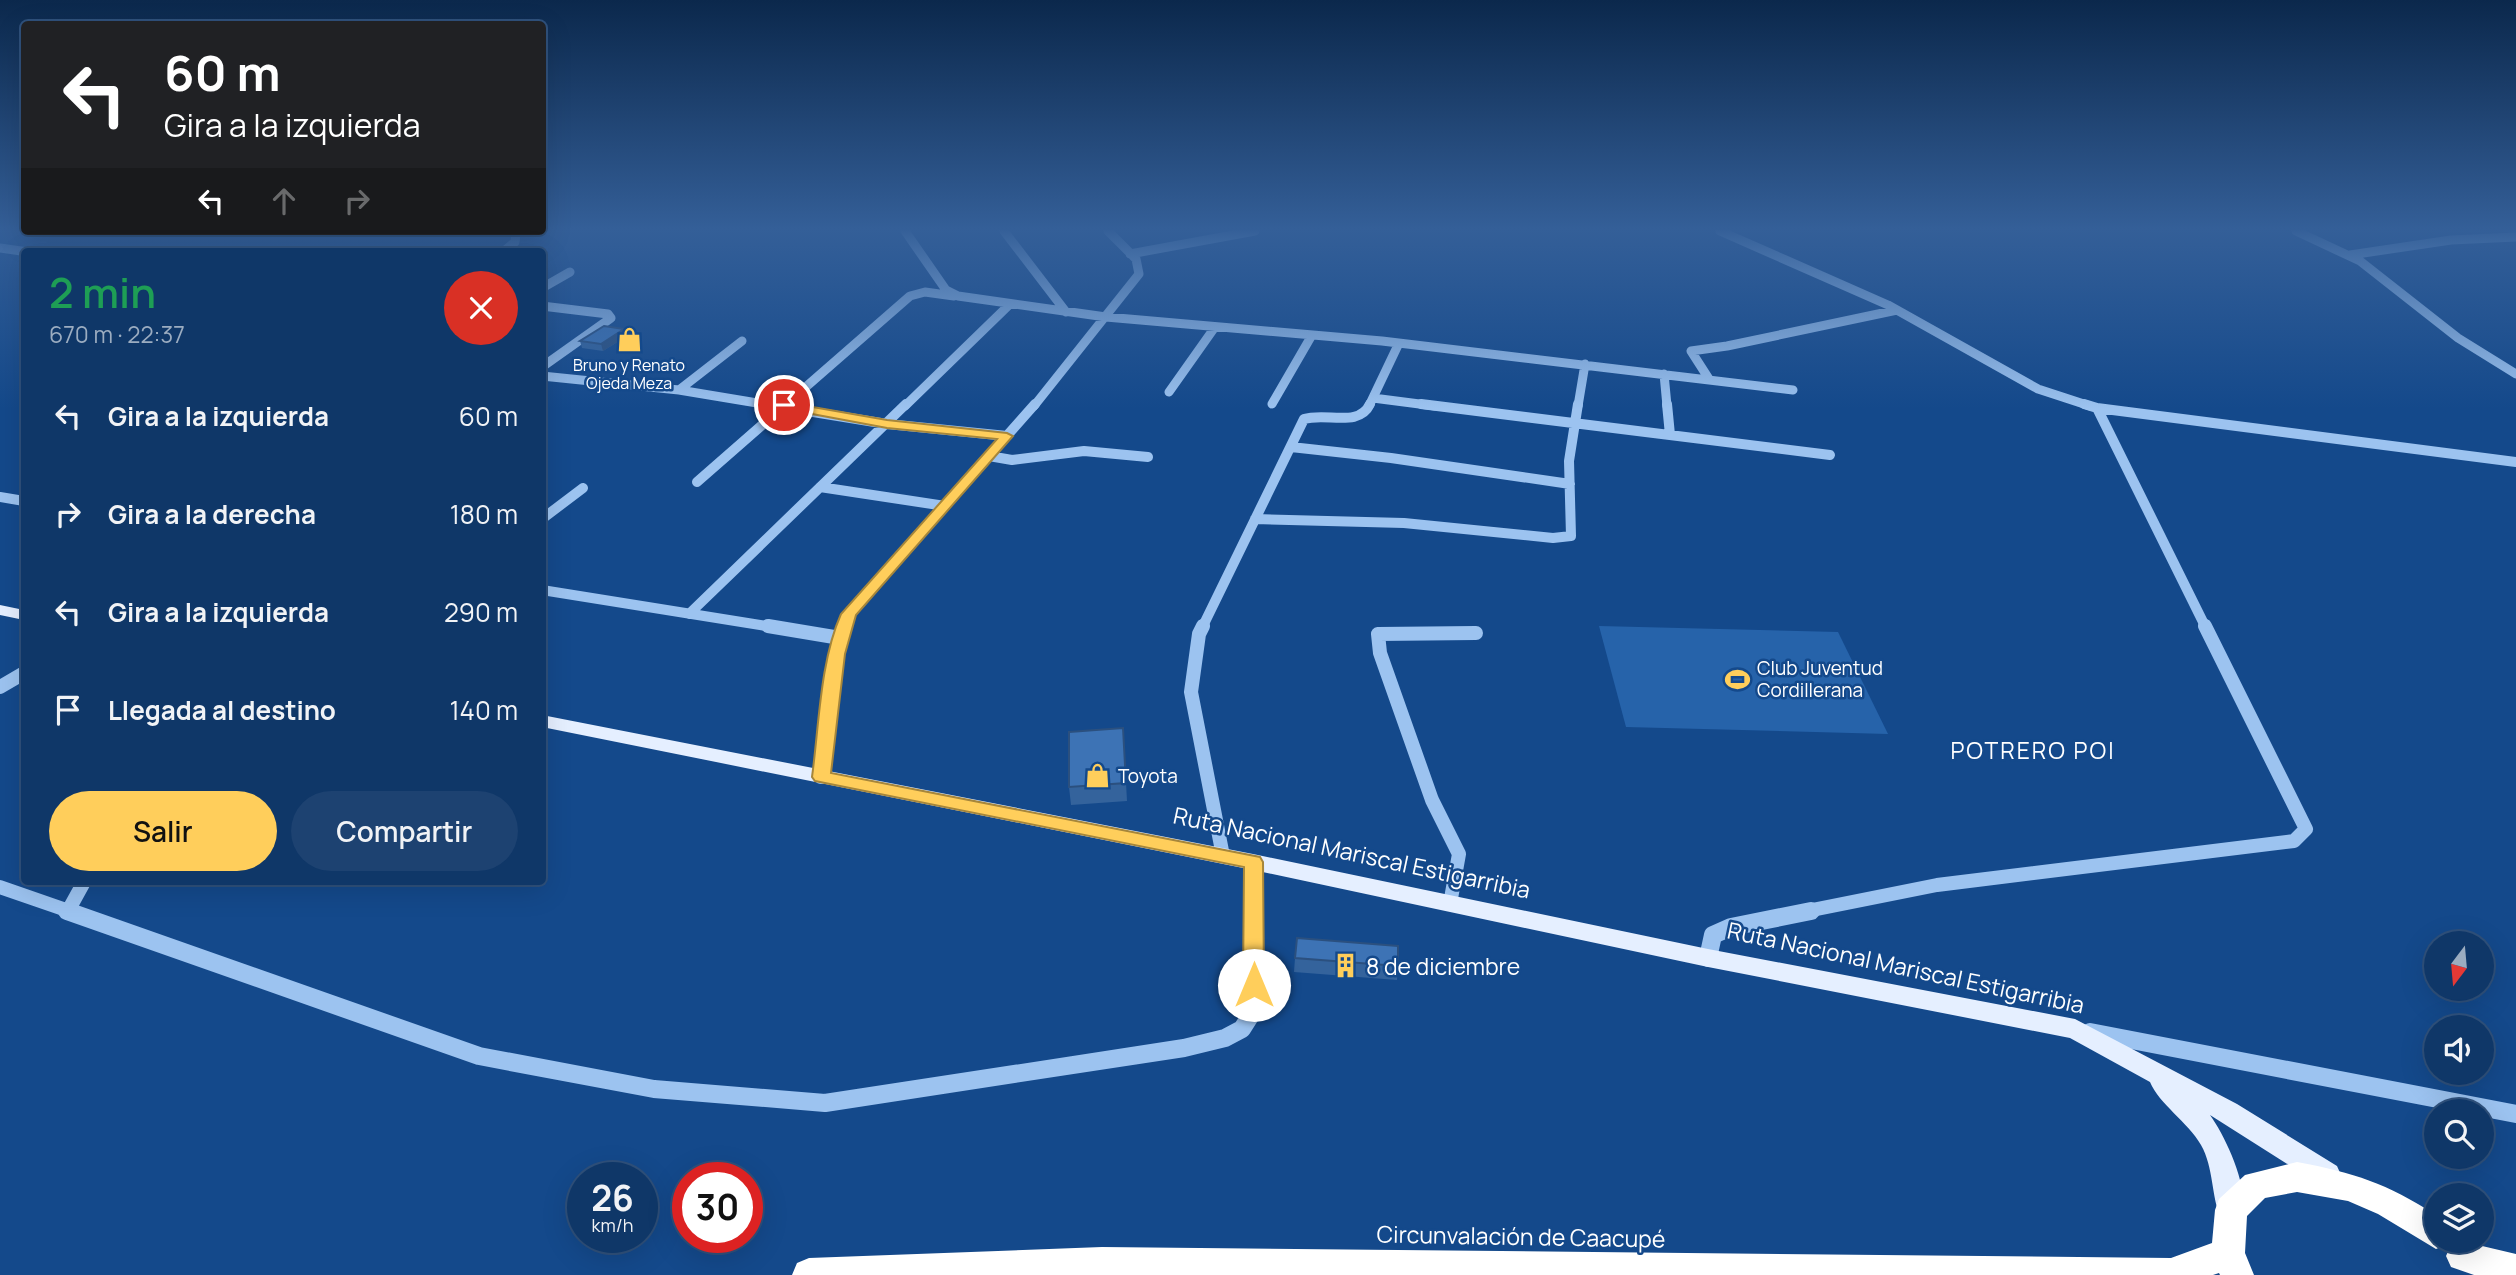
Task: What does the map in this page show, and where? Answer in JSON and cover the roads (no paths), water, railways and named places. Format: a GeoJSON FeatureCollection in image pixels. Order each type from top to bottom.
{"type":"FeatureCollection","features":[{"type":"Feature","properties":{"kind":"highway"},"geometry":{"type":"LineString","coordinates":[[2233,1264],[2231,1210],[2256,1185],[2297,1177],[2350,1187],[2389,1203],[2424,1226]]}},
{"type":"Feature","properties":{"kind":"highway"},"geometry":{"type":"LineString","coordinates":[[2463,1257],[2516,1270]]}},
{"type":"Feature","properties":{"kind":"highway","name":"Circunvalación de Caacupé"},"geometry":{"type":"LineString","coordinates":[[809,1275],[1102,1263],[2171,1275],[2233,1264]]}},
{"type":"Feature","properties":{"kind":"main road"},"geometry":{"type":"LineString","coordinates":[[0,610],[21,614]]}},
{"type":"Feature","properties":{"kind":"main road","name":"Ruta Nacional Mariscal Estigarribia"},"geometry":{"type":"LineString","coordinates":[[546,722],[1253,862],[1708,958],[2075,1029],[2228,1112],[2310,1165],[2350,1187]]}},
{"type":"Feature","properties":{"kind":"main road"},"geometry":{"type":"LineString","coordinates":[[2141,1063],[2208,1130],[2224,1167],[2231,1210]]}},
{"type":"Feature","properties":{"kind":"street"},"geometry":{"type":"LineString","coordinates":[[947,290],[958,296]]}},
{"type":"Feature","properties":{"kind":"street"},"geometry":{"type":"LineString","coordinates":[[1050,290],[1066,312]]}},
{"type":"Feature","properties":{"kind":"street"},"geometry":{"type":"LineString","coordinates":[[821,777],[840,638],[849,614],[1007,436],[1127,290]]}},
{"type":"Feature","properties":{"kind":"street"},"geometry":{"type":"LineString","coordinates":[[1853,290],[1897,310],[2038,389],[2097,408],[2516,462]]}},
{"type":"Feature","properties":{"kind":"street"},"geometry":{"type":"LineString","coordinates":[[2395,290],[2468,348],[2516,374]]}},
{"type":"Feature","properties":{"kind":"street"},"geometry":{"type":"LineString","coordinates":[[697,482],[910,296],[925,292],[1107,317],[1399,342],[1793,390]]}},
{"type":"Feature","properties":{"kind":"street"},"geometry":{"type":"LineString","coordinates":[[689,614],[1010,304]]}},
{"type":"Feature","properties":{"kind":"street"},"geometry":{"type":"LineString","coordinates":[[546,306],[608,314],[611,318],[546,363]]}},
{"type":"Feature","properties":{"kind":"street"},"geometry":{"type":"LineString","coordinates":[[1709,379],[1691,351],[1727,346],[1897,310]]}},
{"type":"Feature","properties":{"kind":"street"},"geometry":{"type":"LineString","coordinates":[[1170,392],[1215,327]]}},
{"type":"Feature","properties":{"kind":"street"},"geometry":{"type":"LineString","coordinates":[[1272,404],[1311,335]]}},
{"type":"Feature","properties":{"kind":"street"},"geometry":{"type":"LineString","coordinates":[[679,390],[742,341]]}},
{"type":"Feature","properties":{"kind":"street"},"geometry":{"type":"LineString","coordinates":[[1223,856],[1191,692],[1199,634],[1304,419],[1325,415],[1359,418],[1366,413],[1399,342]]}},
{"type":"Feature","properties":{"kind":"street"},"geometry":{"type":"LineString","coordinates":[[1255,519],[1404,523],[1553,538],[1571,536],[1569,461],[1585,364]]}},
{"type":"Feature","properties":{"kind":"street"},"geometry":{"type":"LineString","coordinates":[[1664,374],[1670,435]]}},
{"type":"Feature","properties":{"kind":"street"},"geometry":{"type":"LineString","coordinates":[[546,376],[679,390],[784,405],[886,424],[1007,436]]}},
{"type":"Feature","properties":{"kind":"street"},"geometry":{"type":"LineString","coordinates":[[1373,398],[1830,455]]}},
{"type":"Feature","properties":{"kind":"street"},"geometry":{"type":"LineString","coordinates":[[1708,958],[1713,935],[1731,927],[1937,885],[2294,841],[2306,830],[2097,408]]}},
{"type":"Feature","properties":{"kind":"street"},"geometry":{"type":"LineString","coordinates":[[1291,447],[1391,458],[1570,484]]}},
{"type":"Feature","properties":{"kind":"street"},"geometry":{"type":"LineString","coordinates":[[989,456],[1012,460],[1084,451],[1148,457]]}},
{"type":"Feature","properties":{"kind":"street"},"geometry":{"type":"LineString","coordinates":[[820,487],[945,506]]}},
{"type":"Feature","properties":{"kind":"street"},"geometry":{"type":"LineString","coordinates":[[546,516],[583,488]]}},
{"type":"Feature","properties":{"kind":"street"},"geometry":{"type":"LineString","coordinates":[[0,496],[21,500]]}},
{"type":"Feature","properties":{"kind":"street"},"geometry":{"type":"LineString","coordinates":[[546,591],[840,638]]}},
{"type":"Feature","properties":{"kind":"street"},"geometry":{"type":"LineString","coordinates":[[1450,904],[1459,854],[1432,800],[1380,653],[1378,634],[1476,633]]}},
{"type":"Feature","properties":{"kind":"street"},"geometry":{"type":"LineString","coordinates":[[0,687],[21,675]]}},
{"type":"Feature","properties":{"kind":"street"},"geometry":{"type":"LineString","coordinates":[[0,887],[479,1056],[654,1089],[825,1102],[1184,1048],[1225,1038],[1242,1029],[1254,1010],[1253,862]]}},
{"type":"Feature","properties":{"kind":"street"},"geometry":{"type":"LineString","coordinates":[[68,911],[83,885]]}},
{"type":"Feature","properties":{"kind":"street"},"geometry":{"type":"LineString","coordinates":[[2075,1029],[2516,1114]]}},
{"type":"Feature","properties":{"kind":"place","name":"Bruno y Renato Ojeda Meza"},"geometry":{"type":"Point","coordinates":[629,339]}},
{"type":"Feature","properties":{"kind":"place","name":"Club Juventud Cordillerana"},"geometry":{"type":"Point","coordinates":[1737,679]}},
{"type":"Feature","properties":{"kind":"place","name":"Toyota"},"geometry":{"type":"Point","coordinates":[1098,776]}},
{"type":"Feature","properties":{"kind":"place","name":"8 de diciembre"},"geometry":{"type":"Point","coordinates":[1346,966]}},
{"type":"Feature","properties":{"kind":"district","name":"POTRERO POI"},"geometry":{"type":"Point","coordinates":[2033,750]}}]}
